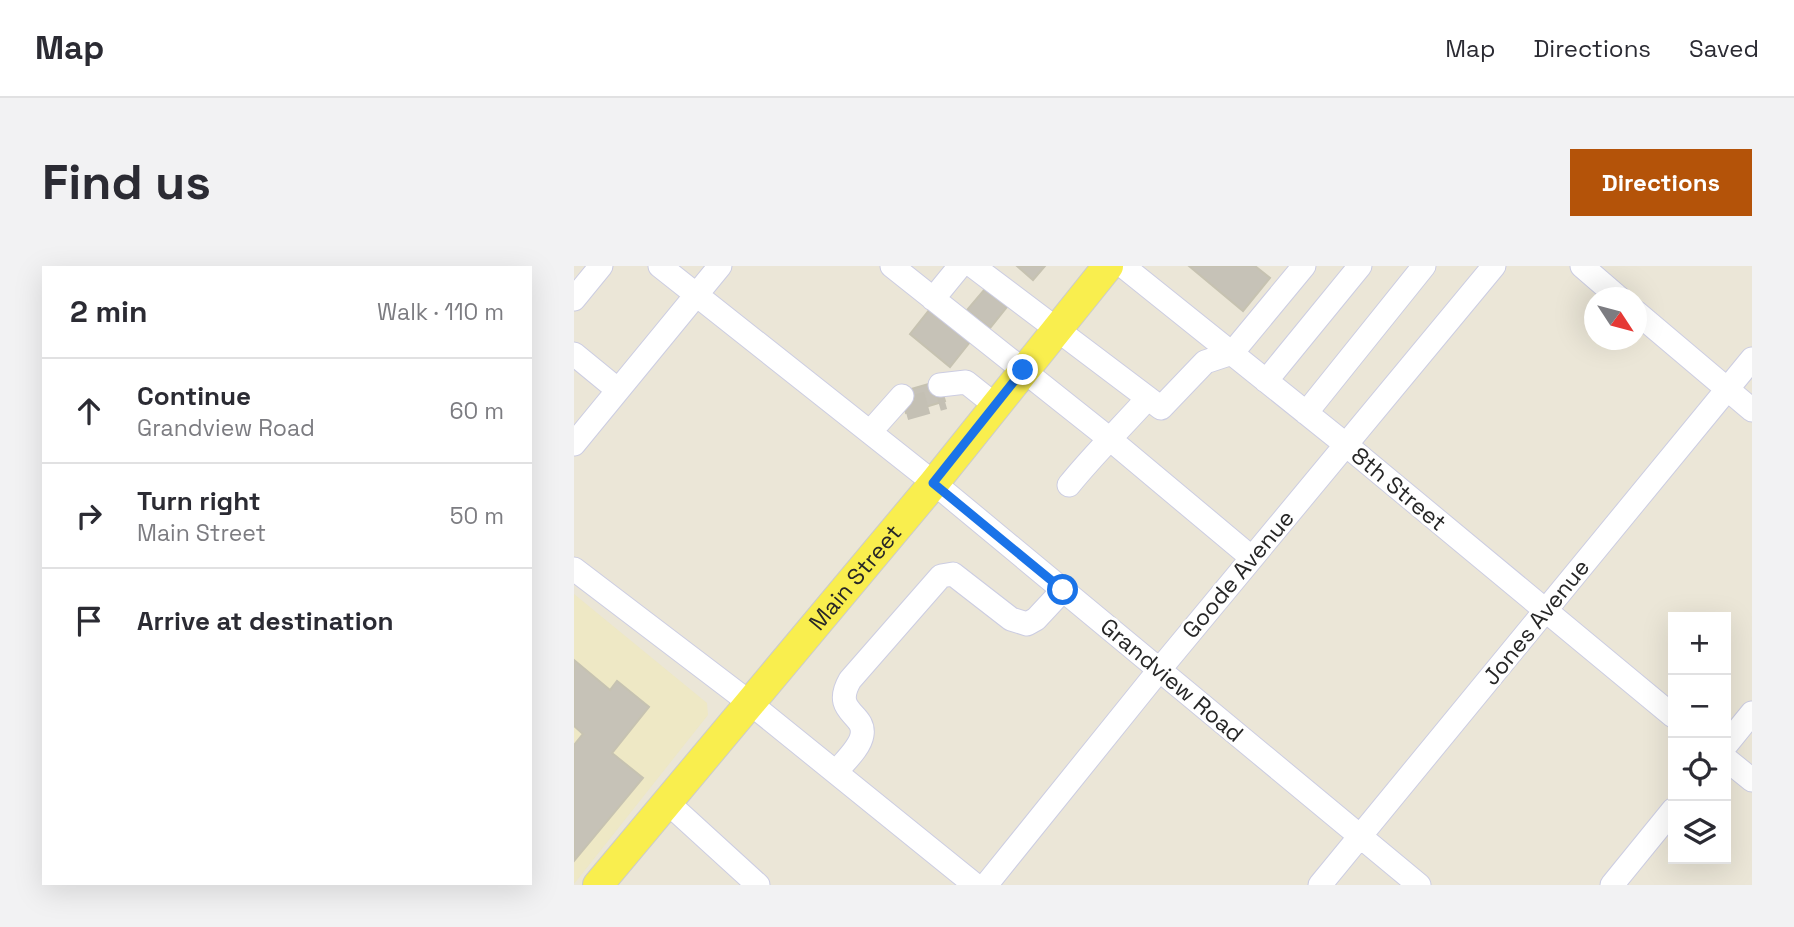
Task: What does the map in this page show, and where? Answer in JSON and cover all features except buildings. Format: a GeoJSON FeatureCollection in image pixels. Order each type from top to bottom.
{"type":"FeatureCollection","features":[{"type":"Feature","properties":{"kind":"main road","name":"Main Street"},"geometry":{"type":"LineString","coordinates":[[598,885],[933,483],[1108,266]]}},
{"type":"Feature","properties":{"kind":"street"},"geometry":{"type":"LineString","coordinates":[[574,299],[601,266]]}},
{"type":"Feature","properties":{"kind":"street","name":"Grandview Road"},"geometry":{"type":"LineString","coordinates":[[660,266],[933,483],[1419,885]]}},
{"type":"Feature","properties":{"kind":"street"},"geometry":{"type":"LineString","coordinates":[[574,444],[720,266]]}},
{"type":"Feature","properties":{"kind":"street"},"geometry":{"type":"LineString","coordinates":[[892,266],[1111,440],[1252,558]]}},
{"type":"Feature","properties":{"kind":"street"},"geometry":{"type":"LineString","coordinates":[[933,299],[960,266]]}},
{"type":"Feature","properties":{"kind":"street"},"geometry":{"type":"LineString","coordinates":[[973,266],[1161,408],[1205,362],[1231,353],[1304,266]]}},
{"type":"Feature","properties":{"kind":"street","name":"8th Street"},"geometry":{"type":"LineString","coordinates":[[1123,266],[1345,444],[1668,712]]}},
{"type":"Feature","properties":{"kind":"street"},"geometry":{"type":"LineString","coordinates":[[1266,381],[1360,266]]}},
{"type":"Feature","properties":{"kind":"street"},"geometry":{"type":"LineString","coordinates":[[1306,413],[1424,266]]}},
{"type":"Feature","properties":{"kind":"street","name":"Goode Avenue"},"geometry":{"type":"LineString","coordinates":[[986,885],[1160,669],[1494,266]]}},
{"type":"Feature","properties":{"kind":"street"},"geometry":{"type":"LineString","coordinates":[[1582,266],[1606,287]]}},
{"type":"Feature","properties":{"kind":"street"},"geometry":{"type":"LineString","coordinates":[[1647,321],[1752,410]]}},
{"type":"Feature","properties":{"kind":"street"},"geometry":{"type":"LineString","coordinates":[[574,354],[618,390]]}},
{"type":"Feature","properties":{"kind":"street","name":"Jones Avenue"},"geometry":{"type":"LineString","coordinates":[[1321,885],[1752,359]]}},
{"type":"Feature","properties":{"kind":"street"},"geometry":{"type":"LineString","coordinates":[[942,391],[966,382],[995,405]]}},
{"type":"Feature","properties":{"kind":"street"},"geometry":{"type":"LineString","coordinates":[[1069,485],[1147,398]]}},
{"type":"Feature","properties":{"kind":"street"},"geometry":{"type":"LineString","coordinates":[[870,432],[898,405]]}},
{"type":"Feature","properties":{"kind":"street"},"geometry":{"type":"LineString","coordinates":[[574,569],[750,703],[975,885]]}},
{"type":"Feature","properties":{"kind":"street"},"geometry":{"type":"LineString","coordinates":[[836,772],[859,743],[863,733],[860,722],[846,709],[843,691],[849,680],[941,576],[953,574],[1011,619],[1027,624],[1063,590]]}},
{"type":"Feature","properties":{"kind":"street"},"geometry":{"type":"LineString","coordinates":[[1731,739],[1752,713]]}},
{"type":"Feature","properties":{"kind":"street"},"geometry":{"type":"LineString","coordinates":[[1731,762],[1752,780]]}},
{"type":"Feature","properties":{"kind":"street"},"geometry":{"type":"LineString","coordinates":[[667,802],[758,885]]}},
{"type":"Feature","properties":{"kind":"street"},"geometry":{"type":"LineString","coordinates":[[1612,885],[1668,816]]}},
{"type":"Feature","properties":{"kind":"shaded area"},"geometry":{"type":"Polygon","coordinates":[[[574,594],[707,703],[708,715],[574,884],[574,594]]]}},
{"type":"Feature","properties":{"kind":"tunnel"},"geometry":{"type":"LineString","coordinates":[[905,409],[944,398]]}},
{"type":"Feature","properties":{"kind":"route"},"geometry":{"type":"LineString","coordinates":[[1023,370],[933,483],[1063,590]]}}]}
